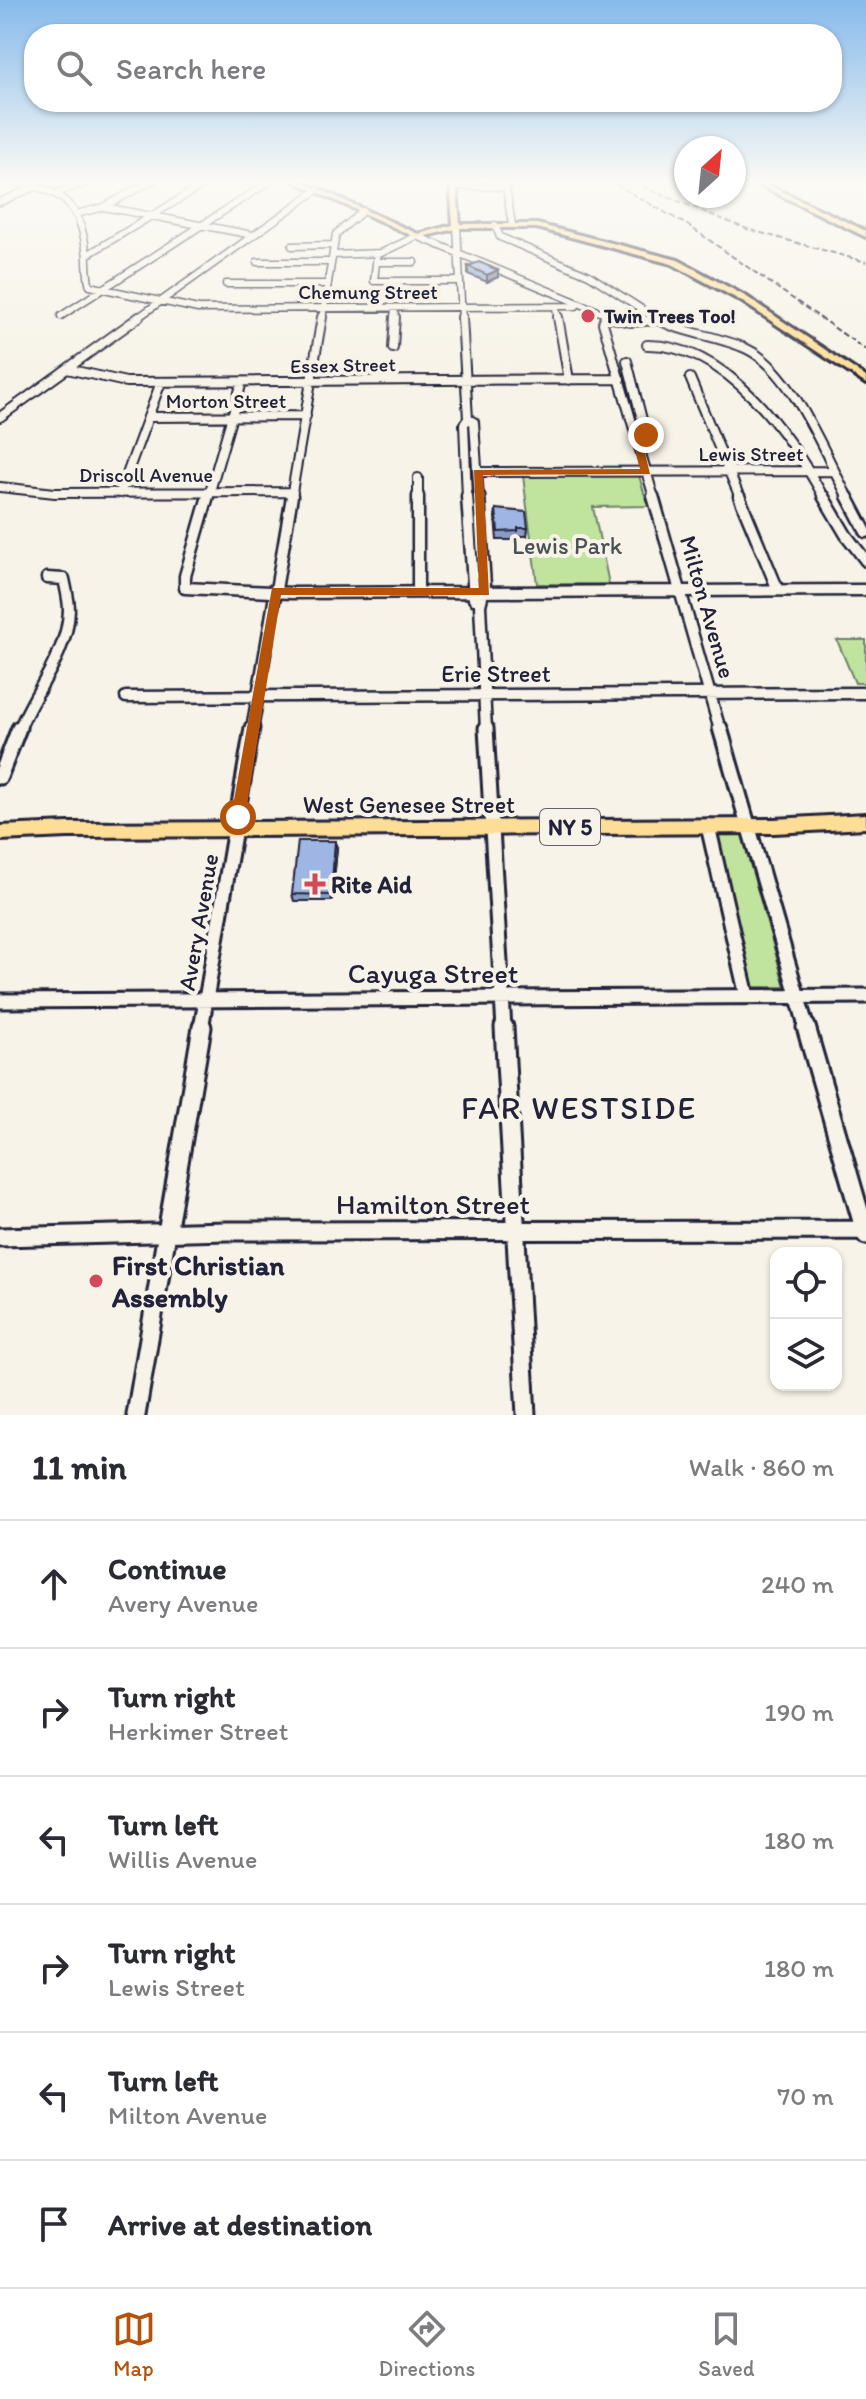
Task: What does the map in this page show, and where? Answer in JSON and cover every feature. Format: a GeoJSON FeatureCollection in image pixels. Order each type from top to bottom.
{"type":"FeatureCollection","features":[{"type":"Feature","properties":{"kind":"main road"},"geometry":{"type":"LineString","coordinates":[[617,246],[689,267],[744,299],[866,381]]}},
{"type":"Feature","properties":{"kind":"main road","name":"West Genesee Street"},"geometry":{"type":"LineString","coordinates":[[0,833],[748,826],[866,821]]}},
{"type":"Feature","properties":{"kind":"street"},"geometry":{"type":"LineString","coordinates":[[85,246],[88,284],[103,290]]}},
{"type":"Feature","properties":{"kind":"street"},"geometry":{"type":"LineString","coordinates":[[87,255],[102,246]]}},
{"type":"Feature","properties":{"kind":"street"},"geometry":{"type":"LineString","coordinates":[[61,316],[170,246]]}},
{"type":"Feature","properties":{"kind":"street"},"geometry":{"type":"LineString","coordinates":[[0,417],[238,246]]}},
{"type":"Feature","properties":{"kind":"street","name":"Avery Avenue"},"geometry":{"type":"LineString","coordinates":[[136,1415],[334,246]]}},
{"type":"Feature","properties":{"kind":"street"},"geometry":{"type":"LineString","coordinates":[[257,262],[377,254],[395,246]]}},
{"type":"Feature","properties":{"kind":"street"},"geometry":{"type":"LineString","coordinates":[[440,246],[605,317],[630,322],[658,320]]}},
{"type":"Feature","properties":{"kind":"street"},"geometry":{"type":"LineString","coordinates":[[458,246],[468,419],[464,424],[479,597],[526,1415]]}},
{"type":"Feature","properties":{"kind":"street"},"geometry":{"type":"LineString","coordinates":[[521,246],[589,275],[658,320],[738,345],[777,371],[866,532]]}},
{"type":"Feature","properties":{"kind":"street"},"geometry":{"type":"LineString","coordinates":[[377,254],[373,280],[378,282],[460,281]]}},
{"type":"Feature","properties":{"kind":"street"},"geometry":{"type":"LineString","coordinates":[[376,262],[414,262]]}},
{"type":"Feature","properties":{"kind":"street"},"geometry":{"type":"LineString","coordinates":[[226,284],[328,284]]}},
{"type":"Feature","properties":{"kind":"street","name":"Chemung Street"},"geometry":{"type":"LineString","coordinates":[[103,290],[198,309],[576,306]]}},
{"type":"Feature","properties":{"kind":"street"},"geometry":{"type":"LineString","coordinates":[[393,348],[395,308]]}},
{"type":"Feature","properties":{"kind":"street"},"geometry":{"type":"LineString","coordinates":[[556,308],[569,380]]}},
{"type":"Feature","properties":{"kind":"street","name":"Milton Avenue"},"geometry":{"type":"LineString","coordinates":[[605,317],[603,323],[865,1232]]}},
{"type":"Feature","properties":{"kind":"street"},"geometry":{"type":"LineString","coordinates":[[647,345],[684,350],[736,386],[783,428],[830,514],[866,561]]}},
{"type":"Feature","properties":{"kind":"street"},"geometry":{"type":"LineString","coordinates":[[627,361],[646,435],[637,440]]}},
{"type":"Feature","properties":{"kind":"street","name":"Essex Street"},"geometry":{"type":"LineString","coordinates":[[67,369],[121,382],[620,379]]}},
{"type":"Feature","properties":{"kind":"street"},"geometry":{"type":"LineString","coordinates":[[690,378],[778,590]]}},
{"type":"Feature","properties":{"kind":"street"},"geometry":{"type":"LineString","coordinates":[[120,493],[161,382]]}},
{"type":"Feature","properties":{"kind":"street"},"geometry":{"type":"LineString","coordinates":[[242,382],[185,576],[184,587],[188,589],[418,592],[479,597],[866,590]]}},
{"type":"Feature","properties":{"kind":"street","name":"Morton Street"},"geometry":{"type":"LineString","coordinates":[[148,417],[306,416]]}},
{"type":"Feature","properties":{"kind":"street"},"geometry":{"type":"LineString","coordinates":[[468,419],[474,422],[478,472],[479,597]]}},
{"type":"Feature","properties":{"kind":"street","name":"Lewis Street"},"geometry":{"type":"LineString","coordinates":[[478,472],[833,471]]}},
{"type":"Feature","properties":{"kind":"street"},"geometry":{"type":"LineString","coordinates":[[418,478],[418,592]]}},
{"type":"Feature","properties":{"kind":"street","name":"Driscoll Avenue"},"geometry":{"type":"LineString","coordinates":[[0,487],[37,493],[293,492]]}},
{"type":"Feature","properties":{"kind":"street"},"geometry":{"type":"LineString","coordinates":[[0,777],[29,704],[55,660],[68,621],[64,579],[47,578]]}},
{"type":"Feature","properties":{"kind":"street","name":"Erie Street"},"geometry":{"type":"LineString","coordinates":[[126,697],[866,693]]}},
{"type":"Feature","properties":{"kind":"street"},"geometry":{"type":"LineString","coordinates":[[708,826],[747,996]]}},
{"type":"Feature","properties":{"kind":"street","name":"Cayuga Street"},"geometry":{"type":"LineString","coordinates":[[0,1001],[866,996]]}},
{"type":"Feature","properties":{"kind":"street","name":"Hamilton Street"},"geometry":{"type":"LineString","coordinates":[[0,1237],[515,1229],[865,1232]]}},
{"type":"Feature","properties":{"kind":"green space","name":"Lewis Park"},"geometry":{"type":"Polygon","coordinates":[[[523,476],[639,476],[648,506],[593,507],[609,584],[537,584],[523,476]]]}},
{"type":"Feature","properties":{"kind":"green space"},"geometry":{"type":"Polygon","coordinates":[[[837,640],[866,640],[866,683],[855,683],[837,640]]]}},
{"type":"Feature","properties":{"kind":"green space"},"geometry":{"type":"Polygon","coordinates":[[[714,835],[742,835],[785,987],[753,987],[714,835]]]}},
{"type":"Feature","properties":{"kind":"building"},"geometry":{"type":"Polygon","coordinates":[[[479,262],[498,270],[487,275],[468,266],[479,262]]]}},
{"type":"Feature","properties":{"kind":"building"},"geometry":{"type":"Polygon","coordinates":[[[496,509],[526,512],[528,528],[498,532],[496,509]]]}},
{"type":"Feature","properties":{"kind":"building","name":"Rite Aid"},"geometry":{"type":"Polygon","coordinates":[[[298,841],[335,841],[331,895],[292,894],[298,841]]]}},
{"type":"Feature","properties":{"kind":"railway"},"geometry":{"type":"LineString","coordinates":[[718,246],[866,350]]}},
{"type":"Feature","properties":{"kind":"railway"},"geometry":{"type":"LineString","coordinates":[[808,246],[866,262]]}},
{"type":"Feature","properties":{"kind":"place","name":"Twin Trees Too!"},"geometry":{"type":"Point","coordinates":[588,316]}},
{"type":"Feature","properties":{"kind":"place","name":"Rite Aid"},"geometry":{"type":"Point","coordinates":[315,884]}},
{"type":"Feature","properties":{"kind":"place","name":"First Christian Assembly"},"geometry":{"type":"Point","coordinates":[96,1281]}},
{"type":"Feature","properties":{"kind":"district","name":"FAR WESTSIDE"},"geometry":{"type":"Point","coordinates":[579,1108]}},
{"type":"Feature","properties":{"kind":"route"},"geometry":{"type":"LineString","coordinates":[[238,817],[276,591],[485,592],[478,472],[646,472],[637,440],[646,435]]}}]}
